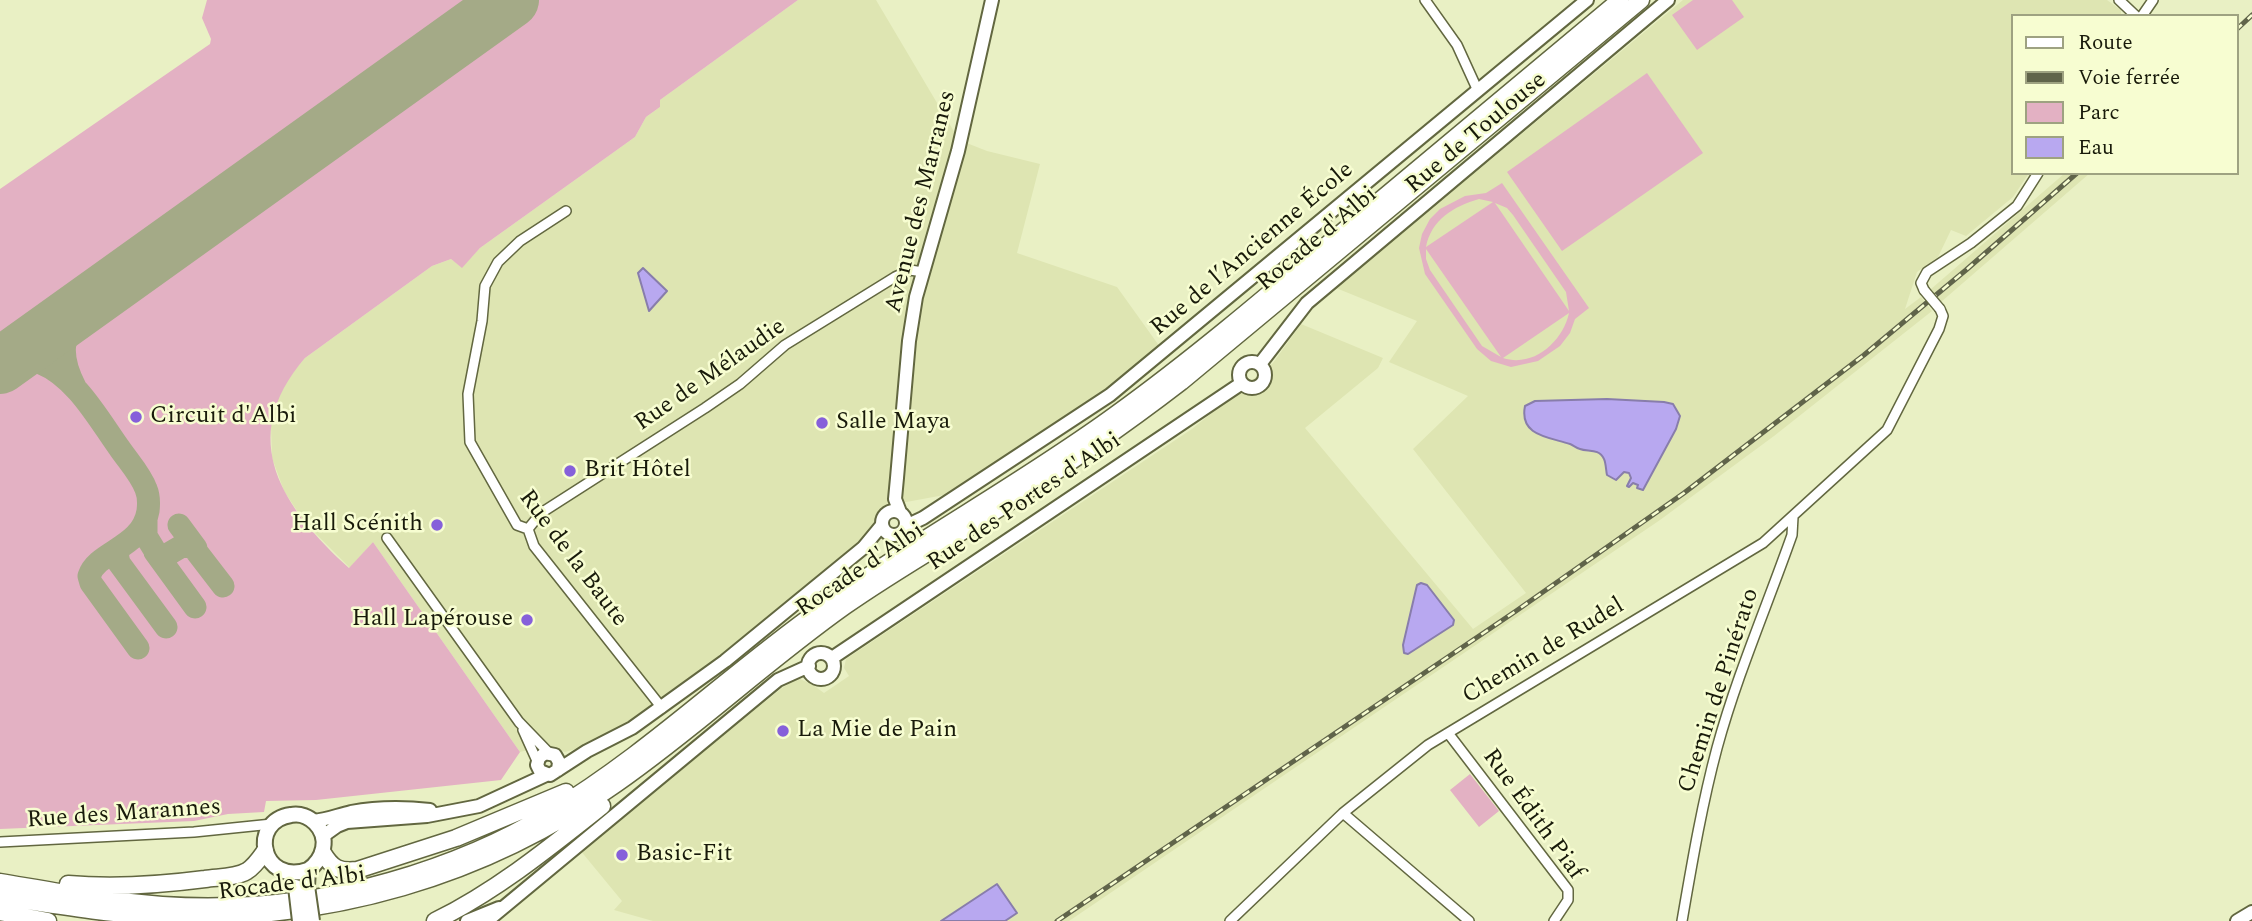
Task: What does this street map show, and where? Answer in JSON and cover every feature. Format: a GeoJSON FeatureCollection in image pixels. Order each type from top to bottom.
{"type":"FeatureCollection","features":[{"type":"Feature","properties":{"kind":"highway","name":"Rocade d'Albi"},"geometry":{"type":"LineString","coordinates":[[2,887],[166,905],[228,906],[281,902],[388,882],[475,851],[545,816],[623,764],[860,580],[1058,455],[1170,374],[1620,0]]}},
{"type":"Feature","properties":{"kind":"highway","name":"Rocade d'Albi"},"geometry":{"type":"LineString","coordinates":[[2,887],[115,913],[166,918],[246,918],[327,908],[391,894],[497,854],[581,808],[652,757],[844,607],[1067,465],[1181,382],[1641,0]]}},
{"type":"Feature","properties":{"kind":"highway"},"geometry":{"type":"LineString","coordinates":[[435,921],[489,891],[534,859],[844,607]]}},
{"type":"Feature","properties":{"kind":"highway"},"geometry":{"type":"LineString","coordinates":[[323,853],[330,865],[344,872],[456,838],[556,798],[677,721]]}},
{"type":"Feature","properties":{"kind":"highway"},"geometry":{"type":"LineString","coordinates":[[2,887],[38,882],[107,887],[168,884],[222,877],[247,872],[255,865],[265,845]]}},
{"type":"Feature","properties":{"kind":"highway"},"geometry":{"type":"LineString","coordinates":[[0,912],[48,921]]}},
{"type":"Feature","properties":{"kind":"main road"},"geometry":{"type":"LineString","coordinates":[[300,921],[301,887],[309,870],[323,853],[323,836],[313,821],[305,816],[287,815],[272,824],[265,845],[274,865],[289,873],[301,887],[312,921]]}},
{"type":"Feature","properties":{"kind":"main road"},"geometry":{"type":"LineString","coordinates":[[289,873],[309,870]]}},
{"type":"Feature","properties":{"kind":"street","name":"Avenue des Marranes"},"geometry":{"type":"LineString","coordinates":[[898,513],[909,341],[916,297],[958,151],[992,0]]}},
{"type":"Feature","properties":{"kind":"street"},"geometry":{"type":"LineString","coordinates":[[1425,0],[1457,45],[1478,91]]}},
{"type":"Feature","properties":{"kind":"street","name":"Rue de l’Ancienne École"},"geometry":{"type":"LineString","coordinates":[[894,535],[901,533],[898,513],[923,518],[1111,395],[1587,0]]}},
{"type":"Feature","properties":{"kind":"street","name":"Rue de Toulouse"},"geometry":{"type":"LineString","coordinates":[[1260,364],[1307,303],[1668,0]]}},
{"type":"Feature","properties":{"kind":"street"},"geometry":{"type":"LineString","coordinates":[[2119,0],[2134,14]]}},
{"type":"Feature","properties":{"kind":"street","name":"Chemin de Rudel"},"geometry":{"type":"LineString","coordinates":[[1233,920],[1343,813],[1428,745],[1763,543],[1887,430],[1939,329],[1943,316],[1921,282],[1927,272],[1972,243],[2017,206],[2037,175]]}},
{"type":"Feature","properties":{"kind":"street","name":"Rue de la Baute"},"geometry":{"type":"LineString","coordinates":[[566,211],[520,241],[498,262],[485,286],[482,321],[468,394],[470,442],[517,525],[528,529],[534,546],[662,708]]}},
{"type":"Feature","properties":{"kind":"street","name":"Rue de Mélaudie"},"geometry":{"type":"LineString","coordinates":[[528,529],[541,513],[740,384],[785,345],[895,277],[910,270],[923,272]]}},
{"type":"Feature","properties":{"kind":"street"},"geometry":{"type":"LineString","coordinates":[[1250,362],[1260,364],[1265,374],[1261,385],[1251,388],[1242,383],[1239,374],[1242,366],[1250,362]]}},
{"type":"Feature","properties":{"kind":"street","name":"Rue des Portes d'Albi"},"geometry":{"type":"LineString","coordinates":[[832,658],[1242,383]]}},
{"type":"Feature","properties":{"kind":"street"},"geometry":{"type":"LineString","coordinates":[[544,768],[611,741],[662,708],[725,661],[863,548],[882,524],[883,517],[898,513]]}},
{"type":"Feature","properties":{"kind":"street","name":"Chemin de Pinérato"},"geometry":{"type":"LineString","coordinates":[[1682,921],[1701,818],[1718,747],[1752,643],[1792,535],[1793,517]]}},
{"type":"Feature","properties":{"kind":"street"},"geometry":{"type":"LineString","coordinates":[[882,524],[886,532],[894,535]]}},
{"type":"Feature","properties":{"kind":"street"},"geometry":{"type":"LineString","coordinates":[[863,548],[894,535]]}},
{"type":"Feature","properties":{"kind":"street"},"geometry":{"type":"LineString","coordinates":[[387,538],[519,722],[544,768]]}},
{"type":"Feature","properties":{"kind":"street"},"geometry":{"type":"LineString","coordinates":[[817,654],[825,654],[832,658],[833,670],[825,678],[814,676],[809,666],[811,658],[817,654]]}},
{"type":"Feature","properties":{"kind":"street"},"geometry":{"type":"LineString","coordinates":[[487,921],[779,680],[809,666]]}},
{"type":"Feature","properties":{"kind":"street"},"geometry":{"type":"LineString","coordinates":[[323,836],[347,822],[427,816],[479,806],[503,796],[544,768],[559,762],[519,722]]}},
{"type":"Feature","properties":{"kind":"street","name":"Rue Édith Piaf"},"geometry":{"type":"LineString","coordinates":[[1448,733],[1568,890],[1568,900],[1554,921]]}},
{"type":"Feature","properties":{"kind":"street"},"geometry":{"type":"LineString","coordinates":[[544,768],[541,755],[587,751]]}},
{"type":"Feature","properties":{"kind":"street"},"geometry":{"type":"LineString","coordinates":[[313,821],[387,807],[451,812]]}},
{"type":"Feature","properties":{"kind":"street"},"geometry":{"type":"LineString","coordinates":[[1343,813],[1469,921]]}},
{"type":"Feature","properties":{"kind":"street","name":"Rue des Marannes"},"geometry":{"type":"LineString","coordinates":[[0,842],[194,832],[272,824]]}},
{"type":"Feature","properties":{"kind":"street","name":"Rue des Marannes"},"geometry":{"type":"LineString","coordinates":[[250,827],[265,845]]}},
{"type":"Feature","properties":{"kind":"street"},"geometry":{"type":"LineString","coordinates":[[467,921],[506,906]]}},
{"type":"Feature","properties":{"kind":"street"},"geometry":{"type":"LineString","coordinates":[[2237,921],[2252,912]]}},
{"type":"Feature","properties":{"kind":"shaded area"},"geometry":{"type":"Polygon","coordinates":[[[798,0],[876,0],[959,140],[987,151],[1040,164],[1017,253],[1117,287],[1160,347],[1086,407],[955,493],[901,503],[833,569],[663,703],[591,745],[565,752],[547,745],[520,752],[373,542],[350,568],[305,523],[284,491],[272,458],[271,426],[274,408],[281,390],[305,358],[432,266],[451,259],[462,267],[480,248],[635,137],[646,117],[660,107],[660,100],[798,0]]]}},
{"type":"Feature","properties":{"kind":"shaded area"},"geometry":{"type":"Polygon","coordinates":[[[1683,0],[2107,0],[2121,10],[2121,14],[2010,14],[2010,175],[2028,175],[2013,197],[1966,236],[1951,230],[1938,257],[1917,272],[1905,309],[1921,297],[1932,311],[1774,436],[1660,520],[1069,921],[653,921],[614,910],[622,901],[580,850],[782,688],[798,678],[824,693],[849,676],[844,668],[846,659],[1192,429],[1273,363],[1301,324],[1383,358],[1378,368],[1305,428],[1473,629],[1526,593],[1413,449],[1468,396],[1389,362],[1417,321],[1336,288],[1683,0]]]}},
{"type":"Feature","properties":{"kind":"shaded area"},"geometry":{"type":"Polygon","coordinates":[[[2063,175],[2088,175],[1941,302],[1931,289],[2063,175]]]}},
{"type":"Feature","properties":{"kind":"green space","name":"Circuit d'Albi"},"geometry":{"type":"Polygon","coordinates":[[[207,0],[798,0],[660,100],[660,107],[646,117],[635,137],[480,248],[462,268],[451,259],[432,266],[305,358],[284,388],[273,417],[271,444],[276,471],[288,497],[304,521],[349,568],[373,542],[520,752],[501,780],[316,800],[266,801],[264,812],[228,814],[194,821],[0,829],[0,189],[210,44],[211,39],[202,18],[207,0]]]}},
{"type":"Feature","properties":{"kind":"green space"},"geometry":{"type":"Polygon","coordinates":[[[1693,0],[1732,0],[1744,17],[1697,50],[1672,15],[1693,0]]]}},
{"type":"Feature","properties":{"kind":"green space"},"geometry":{"type":"Polygon","coordinates":[[[1647,73],[1703,153],[1562,251],[1507,172],[1647,73]]]}},
{"type":"Feature","properties":{"kind":"green space"},"geometry":{"type":"Polygon","coordinates":[[[1502,183],[1589,308],[1575,319],[1570,333],[1560,346],[1538,361],[1511,367],[1491,361],[1477,349],[1425,274],[1419,248],[1422,234],[1430,219],[1440,209],[1465,196],[1486,193],[1502,183]],[[1479,199],[1445,215],[1438,222],[1426,247],[1493,202],[1479,199]],[[1495,203],[1569,311],[1566,292],[1513,215],[1507,208],[1495,203]],[[1426,249],[1430,270],[1482,346],[1501,357],[1426,249]],[[1569,313],[1503,358],[1526,359],[1545,350],[1561,333],[1569,313]]]}},
{"type":"Feature","properties":{"kind":"green space"},"geometry":{"type":"Polygon","coordinates":[[[1470,774],[1499,811],[1479,827],[1450,790],[1470,774]]]}},
{"type":"Feature","properties":{"kind":"water"},"geometry":{"type":"Polygon","coordinates":[[[643,268],[667,291],[649,311],[638,273],[643,268]]]}},
{"type":"Feature","properties":{"kind":"water"},"geometry":{"type":"Polygon","coordinates":[[[1607,399],[1673,404],[1680,416],[1676,429],[1643,490],[1633,483],[1627,486],[1631,478],[1629,473],[1624,472],[1616,480],[1607,475],[1605,461],[1599,453],[1537,434],[1527,424],[1524,416],[1525,406],[1535,401],[1607,399]]]}},
{"type":"Feature","properties":{"kind":"water"},"geometry":{"type":"Polygon","coordinates":[[[1417,585],[1427,585],[1454,620],[1453,625],[1408,654],[1404,653],[1403,645],[1417,585]]]}},
{"type":"Feature","properties":{"kind":"water"},"geometry":{"type":"Polygon","coordinates":[[[997,884],[1017,913],[1005,921],[941,921],[997,884]]]}},
{"type":"Feature","properties":{"kind":"taxiway"},"geometry":{"type":"LineString","coordinates":[[75,387],[66,366],[64,347],[69,328],[81,308]]}},
{"type":"Feature","properties":{"kind":"taxiway"},"geometry":{"type":"LineString","coordinates":[[0,369],[15,362],[30,360],[41,363],[65,378],[95,413],[144,484],[149,502],[144,523],[129,541],[101,561],[89,576],[91,583],[138,648]]}},
{"type":"Feature","properties":{"kind":"taxiway"},"geometry":{"type":"LineString","coordinates":[[146,521],[146,536],[157,554],[165,556],[182,546],[193,547],[223,586]]}},
{"type":"Feature","properties":{"kind":"taxiway"},"geometry":{"type":"LineString","coordinates":[[179,525],[196,548]]}},
{"type":"Feature","properties":{"kind":"taxiway"},"geometry":{"type":"LineString","coordinates":[[120,548],[117,554],[119,563],[166,627]]}},
{"type":"Feature","properties":{"kind":"taxiway"},"geometry":{"type":"LineString","coordinates":[[155,552],[195,607]]}},
{"type":"Feature","properties":{"kind":"runway"},"geometry":{"type":"LineString","coordinates":[[0,366],[511,0]]}},
{"type":"Feature","properties":{"kind":"railway"},"geometry":{"type":"LineString","coordinates":[[2238,28],[2252,15]]}},
{"type":"Feature","properties":{"kind":"railway"},"geometry":{"type":"LineString","coordinates":[[1057,921],[1516,611],[1684,493],[1864,355],[2075,175]]}},
{"type":"Feature","properties":{"kind":"place","name":"Circuit d'Albi"},"geometry":{"type":"Point","coordinates":[136,417]}},
{"type":"Feature","properties":{"kind":"place","name":"Salle Maya"},"geometry":{"type":"Point","coordinates":[822,423]}},
{"type":"Feature","properties":{"kind":"place","name":"Brit Hôtel"},"geometry":{"type":"Point","coordinates":[570,471]}},
{"type":"Feature","properties":{"kind":"place","name":"Hall Scénith"},"geometry":{"type":"Point","coordinates":[437,525]}},
{"type":"Feature","properties":{"kind":"place","name":"Hall Lapérouse"},"geometry":{"type":"Point","coordinates":[527,620]}},
{"type":"Feature","properties":{"kind":"place","name":"La Mie de Pain"},"geometry":{"type":"Point","coordinates":[783,731]}},
{"type":"Feature","properties":{"kind":"place","name":"Basic-Fit"},"geometry":{"type":"Point","coordinates":[622,855]}}]}
